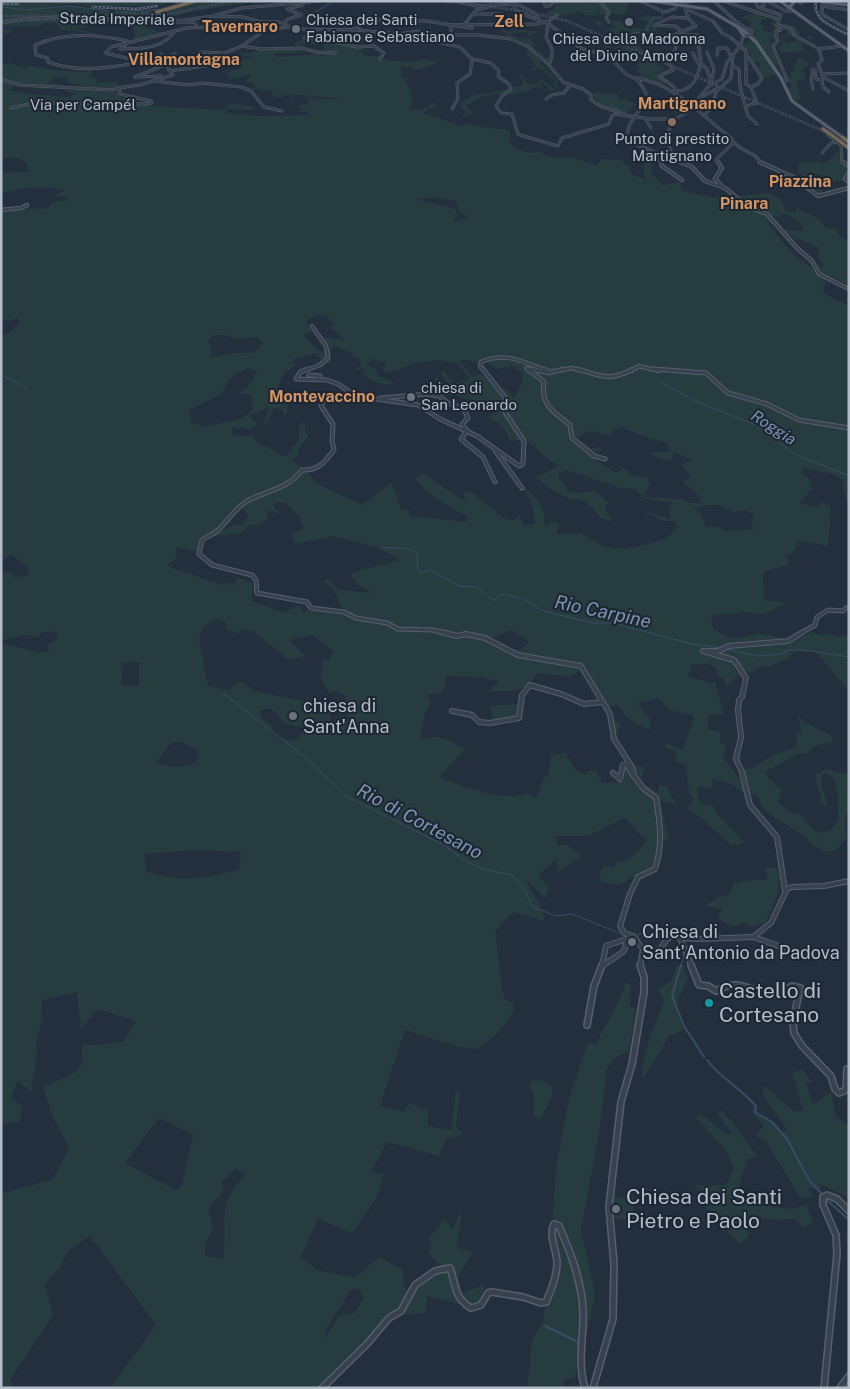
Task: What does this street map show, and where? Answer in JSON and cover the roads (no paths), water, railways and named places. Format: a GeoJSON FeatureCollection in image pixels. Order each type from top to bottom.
{"type":"FeatureCollection","features":[{"type":"Feature","properties":{"kind":"highway"},"geometry":{"type":"LineString","coordinates":[[156,12],[195,1]]}},
{"type":"Feature","properties":{"kind":"highway"},"geometry":{"type":"LineString","coordinates":[[823,129],[848,144]]}},
{"type":"Feature","properties":{"kind":"highway"},"geometry":{"type":"LineString","coordinates":[[836,135],[848,144]]}},
{"type":"Feature","properties":{"kind":"highway"},"geometry":{"type":"LineString","coordinates":[[842,137],[848,144]]}},
{"type":"Feature","properties":{"kind":"main road"},"geometry":{"type":"LineString","coordinates":[[652,1],[677,3],[710,10],[750,32],[783,82],[790,98],[823,129]]}},
{"type":"Feature","properties":{"kind":"main road"},"geometry":{"type":"LineString","coordinates":[[780,1],[849,51]]}},
{"type":"Feature","properties":{"kind":"main road"},"geometry":{"type":"LineString","coordinates":[[789,6],[795,1]]}},
{"type":"Feature","properties":{"kind":"main road"},"geometry":{"type":"LineString","coordinates":[[823,2],[849,5]]}},
{"type":"Feature","properties":{"kind":"main road"},"geometry":{"type":"LineString","coordinates":[[736,25],[750,32]]}},
{"type":"Feature","properties":{"kind":"main road"},"geometry":{"type":"LineString","coordinates":[[736,25],[745,36]]}},
{"type":"Feature","properties":{"kind":"main road"},"geometry":{"type":"LineString","coordinates":[[739,31],[750,32]]}},
{"type":"Feature","properties":{"kind":"main road"},"geometry":{"type":"LineString","coordinates":[[802,110],[842,137]]}},
{"type":"Feature","properties":{"kind":"street"},"geometry":{"type":"LineString","coordinates":[[187,28],[284,23],[301,15],[288,11],[288,9],[319,1]]}},
{"type":"Feature","properties":{"kind":"street"},"geometry":{"type":"LineString","coordinates":[[457,1],[462,5],[489,6]]}},
{"type":"Feature","properties":{"kind":"street"},"geometry":{"type":"LineString","coordinates":[[544,1],[546,6],[549,6],[555,1]]}},
{"type":"Feature","properties":{"kind":"street"},"geometry":{"type":"LineString","coordinates":[[602,1],[601,3],[610,12],[606,18],[609,22]]}},
{"type":"Feature","properties":{"kind":"street"},"geometry":{"type":"LineString","coordinates":[[640,1],[665,12],[674,10],[677,3]]}},
{"type":"Feature","properties":{"kind":"street"},"geometry":{"type":"LineString","coordinates":[[677,3],[693,1]]}},
{"type":"Feature","properties":{"kind":"street"},"geometry":{"type":"LineString","coordinates":[[711,84],[724,77],[727,62],[740,46],[745,36],[750,32],[738,25],[731,15],[714,1]]}},
{"type":"Feature","properties":{"kind":"street"},"geometry":{"type":"LineString","coordinates":[[723,1],[778,18]]}},
{"type":"Feature","properties":{"kind":"street"},"geometry":{"type":"LineString","coordinates":[[736,1],[737,6]]}},
{"type":"Feature","properties":{"kind":"street"},"geometry":{"type":"LineString","coordinates":[[751,1],[759,8],[771,10],[782,17],[778,18],[777,26],[781,30],[777,32],[776,37],[778,41],[773,46],[787,80],[783,82]]}},
{"type":"Feature","properties":{"kind":"street"},"geometry":{"type":"LineString","coordinates":[[760,1],[763,6],[766,1],[786,11],[793,10]]}},
{"type":"Feature","properties":{"kind":"street"},"geometry":{"type":"LineString","coordinates":[[795,1],[802,3]]}},
{"type":"Feature","properties":{"kind":"street"},"geometry":{"type":"LineString","coordinates":[[464,25],[471,15],[475,14],[476,10],[516,2],[515,9],[518,12],[547,23],[576,46],[608,56],[620,65],[626,74],[642,84],[648,97],[645,106],[635,116],[626,133],[627,138],[633,144],[692,168],[708,182],[725,188]]}},
{"type":"Feature","properties":{"kind":"street"},"geometry":{"type":"LineString","coordinates":[[823,2],[821,13],[849,30]]}},
{"type":"Feature","properties":{"kind":"street"},"geometry":{"type":"LineString","coordinates":[[214,16],[242,8],[310,3]]}},
{"type":"Feature","properties":{"kind":"street"},"geometry":{"type":"LineString","coordinates":[[677,3],[713,21],[721,28],[722,33],[740,46],[762,78],[758,84],[751,87]]}},
{"type":"Feature","properties":{"kind":"street"},"geometry":{"type":"LineString","coordinates":[[519,5],[534,12],[540,20]]}},
{"type":"Feature","properties":{"kind":"street"},"geometry":{"type":"LineString","coordinates":[[822,6],[848,11]]}},
{"type":"Feature","properties":{"kind":"street"},"geometry":{"type":"LineString","coordinates":[[674,35],[680,30],[696,26],[688,18],[686,9]]}},
{"type":"Feature","properties":{"kind":"street"},"geometry":{"type":"LineString","coordinates":[[475,14],[537,24],[547,23],[557,15]]}},
{"type":"Feature","properties":{"kind":"street"},"geometry":{"type":"LineString","coordinates":[[214,16],[243,17],[261,22],[278,21],[280,23]]}},
{"type":"Feature","properties":{"kind":"street","name":"Strada Imperiale"},"geometry":{"type":"LineString","coordinates":[[1,23],[65,17],[127,19],[166,23],[214,16]]}},
{"type":"Feature","properties":{"kind":"street"},"geometry":{"type":"LineString","coordinates":[[680,30],[677,26],[654,25],[672,17],[688,18]]}},
{"type":"Feature","properties":{"kind":"street"},"geometry":{"type":"LineString","coordinates":[[451,26],[485,24],[502,18]]}},
{"type":"Feature","properties":{"kind":"street"},"geometry":{"type":"LineString","coordinates":[[184,20],[176,22],[194,22],[196,25]]}},
{"type":"Feature","properties":{"kind":"street"},"geometry":{"type":"LineString","coordinates":[[348,30],[360,27],[359,21],[365,20],[427,21],[472,28]]}},
{"type":"Feature","properties":{"kind":"street"},"geometry":{"type":"LineString","coordinates":[[284,23],[291,27]]}},
{"type":"Feature","properties":{"kind":"street"},"geometry":{"type":"LineString","coordinates":[[472,23],[485,24]]}},
{"type":"Feature","properties":{"kind":"street"},"geometry":{"type":"LineString","coordinates":[[547,23],[546,38],[554,48],[549,65]]}},
{"type":"Feature","properties":{"kind":"street"},"geometry":{"type":"LineString","coordinates":[[144,61],[111,56],[105,53],[106,50],[127,42],[196,25]]}},
{"type":"Feature","properties":{"kind":"street"},"geometry":{"type":"LineString","coordinates":[[464,25],[476,26]]}},
{"type":"Feature","properties":{"kind":"street"},"geometry":{"type":"LineString","coordinates":[[451,26],[451,34]]}},
{"type":"Feature","properties":{"kind":"street"},"geometry":{"type":"LineString","coordinates":[[777,26],[792,28],[794,35],[819,49],[842,46]]}},
{"type":"Feature","properties":{"kind":"street"},"geometry":{"type":"LineString","coordinates":[[136,40],[125,41],[114,37],[90,34],[54,39],[34,45],[36,55],[48,58],[48,62],[57,66],[99,67],[144,61],[168,61],[197,56],[200,52],[220,54],[242,46],[264,30],[291,27],[399,34],[418,31],[440,35],[479,34],[511,39],[528,47],[549,65],[563,82],[583,89],[591,95],[591,100],[600,106],[624,114],[645,118],[675,119],[686,114],[690,106],[711,84],[715,76],[715,68],[707,52]]}},
{"type":"Feature","properties":{"kind":"street"},"geometry":{"type":"LineString","coordinates":[[303,29],[308,33],[318,36],[304,38],[320,39],[357,47],[374,46],[384,53],[380,59]]}},
{"type":"Feature","properties":{"kind":"street"},"geometry":{"type":"LineString","coordinates":[[120,48],[151,48],[171,37],[175,31]]}},
{"type":"Feature","properties":{"kind":"street"},"geometry":{"type":"LineString","coordinates":[[412,32],[424,35],[431,41],[460,47],[472,59],[494,65],[499,71],[498,76],[509,84],[511,89],[496,104],[498,110],[501,113],[512,114],[518,134],[530,139],[559,146],[560,139],[608,125],[611,123],[613,115],[624,114]]}},
{"type":"Feature","properties":{"kind":"street"},"geometry":{"type":"LineString","coordinates":[[674,35],[697,35]]}},
{"type":"Feature","properties":{"kind":"street"},"geometry":{"type":"LineString","coordinates":[[674,35],[676,47],[669,64],[673,70],[659,76],[677,91],[688,90],[694,86],[700,66],[693,53]]}},
{"type":"Feature","properties":{"kind":"street"},"geometry":{"type":"LineString","coordinates":[[111,56],[115,55],[127,42]]}},
{"type":"Feature","properties":{"kind":"street"},"geometry":{"type":"LineString","coordinates":[[698,42],[698,52],[702,64]]}},
{"type":"Feature","properties":{"kind":"street"},"geometry":{"type":"LineString","coordinates":[[242,46],[270,49],[301,48],[314,52],[336,53]]}},
{"type":"Feature","properties":{"kind":"street"},"geometry":{"type":"LineString","coordinates":[[698,98],[720,87],[732,78],[733,66],[727,48],[718,48],[717,56]]}},
{"type":"Feature","properties":{"kind":"street"},"geometry":{"type":"LineString","coordinates":[[819,49],[822,60],[818,64],[824,87],[829,92]]}},
{"type":"Feature","properties":{"kind":"street"},"geometry":{"type":"LineString","coordinates":[[161,54],[168,61],[169,71],[173,75],[165,77]]}},
{"type":"Feature","properties":{"kind":"street"},"geometry":{"type":"LineString","coordinates":[[168,61],[175,54]]}},
{"type":"Feature","properties":{"kind":"street"},"geometry":{"type":"LineString","coordinates":[[746,106],[757,103],[751,87],[746,84],[747,55]]}},
{"type":"Feature","properties":{"kind":"street"},"geometry":{"type":"LineString","coordinates":[[182,58],[200,59],[197,56]]}},
{"type":"Feature","properties":{"kind":"street"},"geometry":{"type":"LineString","coordinates":[[695,58],[709,71],[711,84]]}},
{"type":"Feature","properties":{"kind":"street"},"geometry":{"type":"LineString","coordinates":[[727,69],[731,58]]}},
{"type":"Feature","properties":{"kind":"street"},"geometry":{"type":"LineString","coordinates":[[168,61],[177,59]]}},
{"type":"Feature","properties":{"kind":"street"},"geometry":{"type":"LineString","coordinates":[[452,110],[458,99],[457,83],[470,74],[472,59]]}},
{"type":"Feature","properties":{"kind":"street","name":"Via per Campél"},"geometry":{"type":"LineString","coordinates":[[165,77],[134,76],[168,61]]}},
{"type":"Feature","properties":{"kind":"street"},"geometry":{"type":"LineString","coordinates":[[169,71],[219,64]]}},
{"type":"Feature","properties":{"kind":"street"},"geometry":{"type":"LineString","coordinates":[[733,66],[739,69],[738,80],[748,116],[757,124]]}},
{"type":"Feature","properties":{"kind":"street"},"geometry":{"type":"LineString","coordinates":[[813,89],[811,80],[813,69],[816,79],[849,73]]}},
{"type":"Feature","properties":{"kind":"street","name":"Via per Campél"},"geometry":{"type":"LineString","coordinates":[[12,108],[34,103],[145,104],[153,102],[120,94],[119,88],[165,77]]}},
{"type":"Feature","properties":{"kind":"street"},"geometry":{"type":"LineString","coordinates":[[822,77],[849,91]]}},
{"type":"Feature","properties":{"kind":"street"},"geometry":{"type":"LineString","coordinates":[[635,78],[656,82],[704,116],[731,138],[733,143],[756,156],[763,165],[793,177],[818,196],[848,189]]}},
{"type":"Feature","properties":{"kind":"street"},"geometry":{"type":"LineString","coordinates":[[1,79],[8,82],[40,86],[112,90],[119,88]]}},
{"type":"Feature","properties":{"kind":"street"},"geometry":{"type":"LineString","coordinates":[[154,81],[188,85],[202,83],[241,87],[251,91],[264,107],[282,111]]}},
{"type":"Feature","properties":{"kind":"street"},"geometry":{"type":"LineString","coordinates":[[546,99],[553,95],[564,93],[570,85]]}},
{"type":"Feature","properties":{"kind":"street"},"geometry":{"type":"LineString","coordinates":[[704,116],[712,108],[712,101],[720,87]]}},
{"type":"Feature","properties":{"kind":"street"},"geometry":{"type":"LineString","coordinates":[[677,91],[677,96]]}},
{"type":"Feature","properties":{"kind":"street"},"geometry":{"type":"LineString","coordinates":[[645,118],[651,128]]}},
{"type":"Feature","properties":{"kind":"street"},"geometry":{"type":"LineString","coordinates":[[674,160],[667,138],[675,119]]}},
{"type":"Feature","properties":{"kind":"street"},"geometry":{"type":"LineString","coordinates":[[823,129],[841,145],[842,162],[849,166]]}},
{"type":"Feature","properties":{"kind":"street"},"geometry":{"type":"LineString","coordinates":[[822,153],[831,143],[837,142]]}},
{"type":"Feature","properties":{"kind":"street"},"geometry":{"type":"LineString","coordinates":[[733,143],[716,160],[722,168],[715,179],[750,208],[769,215],[812,261],[819,274],[849,289]]}},
{"type":"Feature","properties":{"kind":"street"},"geometry":{"type":"LineString","coordinates":[[652,151],[650,152],[660,156],[662,166],[682,180]]}},
{"type":"Feature","properties":{"kind":"street"},"geometry":{"type":"LineString","coordinates":[[849,173],[845,179],[849,182]]}},
{"type":"Feature","properties":{"kind":"street"},"geometry":{"type":"LineString","coordinates":[[1,210],[21,208],[27,204]]}},
{"type":"Feature","properties":{"kind":"street"},"geometry":{"type":"LineString","coordinates":[[312,326],[326,346],[328,358],[320,365],[300,372],[296,378],[319,378]]}},
{"type":"Feature","properties":{"kind":"street"},"geometry":{"type":"LineString","coordinates":[[556,371],[550,372],[525,362],[501,356],[492,357],[481,362],[481,368],[509,403],[505,411],[507,417],[525,439],[526,453],[523,464],[517,465],[468,432],[440,419],[419,405],[353,395],[324,399],[321,406],[333,424],[332,441],[334,450],[323,464],[309,471],[302,470],[290,482],[242,504],[232,512],[225,524],[202,540],[200,554],[203,560],[224,569],[237,568],[253,577],[256,581],[257,592],[307,602],[310,608],[344,612],[356,618],[387,623],[398,629],[433,630],[457,636],[466,634],[485,638],[500,648],[518,655],[581,666],[610,714],[614,740],[632,766],[634,776]]}},
{"type":"Feature","properties":{"kind":"street"},"geometry":{"type":"LineString","coordinates":[[303,364],[306,370]]}},
{"type":"Feature","properties":{"kind":"street"},"geometry":{"type":"LineString","coordinates":[[605,458],[594,456],[572,438],[570,426],[551,410],[542,394],[544,382],[526,368],[546,373],[572,368],[606,378],[620,377],[639,366],[661,371],[690,374],[702,372],[712,377],[714,382],[728,393],[767,404],[799,420],[849,428]]}},
{"type":"Feature","properties":{"kind":"street"},"geometry":{"type":"LineString","coordinates":[[310,379],[309,374],[338,384],[353,395]]}},
{"type":"Feature","properties":{"kind":"street"},"geometry":{"type":"LineString","coordinates":[[378,400],[424,394],[441,397],[448,403],[463,408],[468,418],[462,424],[468,432]]}},
{"type":"Feature","properties":{"kind":"street"},"geometry":{"type":"LineString","coordinates":[[468,432],[461,439],[479,450],[496,482]]}},
{"type":"Feature","properties":{"kind":"street"},"geometry":{"type":"LineString","coordinates":[[494,449],[522,488]]}},
{"type":"Feature","properties":{"kind":"street"},"geometry":{"type":"LineString","coordinates":[[785,892],[777,837],[750,805],[742,772],[736,758],[742,737],[738,710],[746,678],[734,660],[703,651],[788,641],[815,625],[817,617],[828,610],[839,611],[846,608]]}},
{"type":"Feature","properties":{"kind":"street"},"geometry":{"type":"LineString","coordinates":[[452,711],[472,716],[480,722],[490,723],[519,718],[520,698],[525,687],[530,684],[561,694],[581,704],[593,705],[602,702]]}},
{"type":"Feature","properties":{"kind":"street"},"geometry":{"type":"LineString","coordinates":[[613,773],[620,779],[623,765],[626,764],[631,774],[644,789],[656,798],[661,829],[661,852],[655,869],[638,877],[624,911],[621,930],[627,935],[633,936],[643,949],[658,952],[670,937],[676,935],[680,938],[713,939],[753,936],[791,950]]}},
{"type":"Feature","properties":{"kind":"street"},"geometry":{"type":"LineString","coordinates":[[753,936],[771,923],[785,892],[792,887],[824,886],[849,881]]}},
{"type":"Feature","properties":{"kind":"street"},"geometry":{"type":"LineString","coordinates":[[587,1025],[589,1006],[598,972],[602,965],[604,950],[613,941],[627,940],[633,936]]}},
{"type":"Feature","properties":{"kind":"street"},"geometry":{"type":"LineString","coordinates":[[680,938],[699,985],[708,986],[716,991],[729,984],[753,988],[771,994],[777,994],[793,985],[800,988],[792,1028],[794,1035],[819,1066],[830,1076],[836,1091],[847,1091],[848,1069]]}},
{"type":"Feature","properties":{"kind":"street"},"geometry":{"type":"LineString","coordinates":[[602,965],[624,951],[627,940]]}},
{"type":"Feature","properties":{"kind":"street"},"geometry":{"type":"LineString","coordinates":[[593,1388],[613,1319],[614,1264],[609,1207],[621,1102],[632,1064],[644,992],[644,980],[640,962],[643,949]]}},
{"type":"Feature","properties":{"kind":"street"},"geometry":{"type":"LineString","coordinates":[[824,1388],[837,1254],[836,1235],[823,1204],[823,1197],[827,1195],[833,1196],[849,1211]]}},
{"type":"Feature","properties":{"kind":"street"},"geometry":{"type":"LineString","coordinates":[[322,1388],[367,1344],[389,1318],[402,1311],[409,1293],[415,1285],[435,1271],[450,1268],[456,1294],[460,1301],[471,1308],[481,1305],[488,1293],[492,1292],[523,1297],[541,1303],[549,1300],[557,1264],[551,1230],[554,1224],[559,1226],[568,1246],[582,1296],[583,1313],[580,1363],[585,1388]]}},
{"type":"Feature","properties":{"kind":"street"},"geometry":{"type":"LineString","coordinates":[[840,1388],[849,1376]]}},
{"type":"Feature","properties":{"kind":"waterway"},"geometry":{"type":"LineString","coordinates":[[181,6],[202,1]]}},
{"type":"Feature","properties":{"kind":"waterway"},"geometry":{"type":"LineString","coordinates":[[305,18],[334,1]]}},
{"type":"Feature","properties":{"kind":"waterway"},"geometry":{"type":"LineString","coordinates":[[1,7],[26,10],[69,6],[116,12],[162,9]]}},
{"type":"Feature","properties":{"kind":"waterway"},"geometry":{"type":"LineString","coordinates":[[821,7],[820,12],[824,17],[846,29]]}},
{"type":"Feature","properties":{"kind":"waterway"},"geometry":{"type":"LineString","coordinates":[[645,57],[625,38],[632,33],[645,32],[653,18],[661,17],[664,12]]}},
{"type":"Feature","properties":{"kind":"waterway"},"geometry":{"type":"LineString","coordinates":[[808,36],[811,39]]}},
{"type":"Feature","properties":{"kind":"waterway"},"geometry":{"type":"LineString","coordinates":[[612,106],[618,109]]}},
{"type":"Feature","properties":{"kind":"waterway"},"geometry":{"type":"LineString","coordinates":[[1,375],[27,388]]}},
{"type":"Feature","properties":{"kind":"waterway","name":"Roggia"},"geometry":{"type":"LineString","coordinates":[[660,382],[693,400],[756,425],[796,455],[849,476]]}},
{"type":"Feature","properties":{"kind":"waterway","name":"Rio Carpine"},"geometry":{"type":"LineString","coordinates":[[382,548],[401,548],[414,551],[418,554],[417,567],[420,573],[431,570],[459,586],[477,587],[492,600],[495,600],[501,594],[522,598],[543,611],[594,623],[613,623],[692,644],[721,648]]}},
{"type":"Feature","properties":{"kind":"waterway","name":"Rio Carpine"},"geometry":{"type":"LineString","coordinates":[[725,649],[757,656],[781,654],[789,650],[805,650],[849,657]]}},
{"type":"Feature","properties":{"kind":"waterway","name":"Rio di Cortesano"},"geometry":{"type":"LineString","coordinates":[[223,693],[305,757],[346,796],[444,845],[466,861],[482,869],[512,875],[524,889],[533,907],[556,916],[572,914],[619,933]]}},
{"type":"Feature","properties":{"kind":"waterway","name":"Rio di Cortesano"},"geometry":{"type":"LineString","coordinates":[[636,935],[641,934]]}},
{"type":"Feature","properties":{"kind":"waterway","name":"Rio di Cortesano"},"geometry":{"type":"LineString","coordinates":[[654,935],[662,937]]}},
{"type":"Feature","properties":{"kind":"waterway","name":"Rio di Cortesano"},"geometry":{"type":"LineString","coordinates":[[681,967],[684,955]]}},
{"type":"Feature","properties":{"kind":"waterway","name":"Rio di Cortesano"},"geometry":{"type":"LineString","coordinates":[[681,965],[672,996],[684,1026],[704,1057]]}},
{"type":"Feature","properties":{"kind":"waterway","name":"Rio di Cortesano"},"geometry":{"type":"LineString","coordinates":[[707,1060],[756,1106],[755,1112],[772,1122],[787,1139],[809,1180],[821,1193]]}},
{"type":"Feature","properties":{"kind":"waterway","name":"Rio di Cortesano"},"geometry":{"type":"LineString","coordinates":[[828,1201],[849,1220]]}},
{"type":"Feature","properties":{"kind":"waterway"},"geometry":{"type":"LineString","coordinates":[[545,1326],[578,1342],[579,1354]]}},
{"type":"Feature","properties":{"kind":"waterway"},"geometry":{"type":"LineString","coordinates":[[579,1371],[579,1378]]}},
{"type":"Feature","properties":{"kind":"tunnel"},"geometry":{"type":"LineString","coordinates":[[103,19],[166,15],[232,1]]}},
{"type":"Feature","properties":{"kind":"tunnel"},"geometry":{"type":"LineString","coordinates":[[442,1],[524,11],[567,21],[828,133]]}},
{"type":"Feature","properties":{"kind":"tunnel"},"geometry":{"type":"LineString","coordinates":[[121,14],[157,12]]}},
{"type":"Feature","properties":{"kind":"tunnel"},"geometry":{"type":"LineString","coordinates":[[84,16],[107,15]]}},
{"type":"Feature","properties":{"kind":"tunnel"},"geometry":{"type":"LineString","coordinates":[[1,16],[62,16]]}},
{"type":"Feature","properties":{"kind":"tunnel"},"geometry":{"type":"LineString","coordinates":[[1,21],[89,19]]}},
{"type":"Feature","properties":{"kind":"railway"},"geometry":{"type":"LineString","coordinates":[[816,1],[817,14],[831,26],[849,35]]}},
{"type":"Feature","properties":{"kind":"railway"},"geometry":{"type":"LineString","coordinates":[[1,4],[18,4]]}},
{"type":"Feature","properties":{"kind":"railway"},"geometry":{"type":"LineString","coordinates":[[93,7],[136,9],[157,6]]}},
{"type":"Feature","properties":{"kind":"place","name":"Chiesa della Madonna del Divino Amore"},"geometry":{"type":"Point","coordinates":[629,22]}},
{"type":"Feature","properties":{"kind":"place","name":"Chiesa dei Santi Fabiano e Sebastiano"},"geometry":{"type":"Point","coordinates":[296,29]}},
{"type":"Feature","properties":{"kind":"place","name":"Punto di prestito Martignano"},"geometry":{"type":"Point","coordinates":[672,122]}},
{"type":"Feature","properties":{"kind":"place","name":"chiesa di San Leonardo"},"geometry":{"type":"Point","coordinates":[411,397]}},
{"type":"Feature","properties":{"kind":"place","name":"chiesa di Sant'Anna"},"geometry":{"type":"Point","coordinates":[293,716]}},
{"type":"Feature","properties":{"kind":"place","name":"Chiesa di Sant'Antonio da Padova"},"geometry":{"type":"Point","coordinates":[632,942]}},
{"type":"Feature","properties":{"kind":"place","name":"Castello di Cortesano"},"geometry":{"type":"Point","coordinates":[709,1003]}},
{"type":"Feature","properties":{"kind":"place","name":"Chiesa dei Santi Pietro e Paolo"},"geometry":{"type":"Point","coordinates":[616,1209]}},
{"type":"Feature","properties":{"kind":"district","name":"Zell"},"geometry":{"type":"Point","coordinates":[509,21]}},
{"type":"Feature","properties":{"kind":"district","name":"Tavernaro"},"geometry":{"type":"Point","coordinates":[240,26]}},
{"type":"Feature","properties":{"kind":"district","name":"Villamontagna"},"geometry":{"type":"Point","coordinates":[184,59]}},
{"type":"Feature","properties":{"kind":"district","name":"Martignano"},"geometry":{"type":"Point","coordinates":[682,103]}},
{"type":"Feature","properties":{"kind":"district","name":"Piazzina"},"geometry":{"type":"Point","coordinates":[800,181]}},
{"type":"Feature","properties":{"kind":"district","name":"Pinara"},"geometry":{"type":"Point","coordinates":[744,203]}},
{"type":"Feature","properties":{"kind":"district","name":"Montevaccino"},"geometry":{"type":"Point","coordinates":[322,396]}}]}
